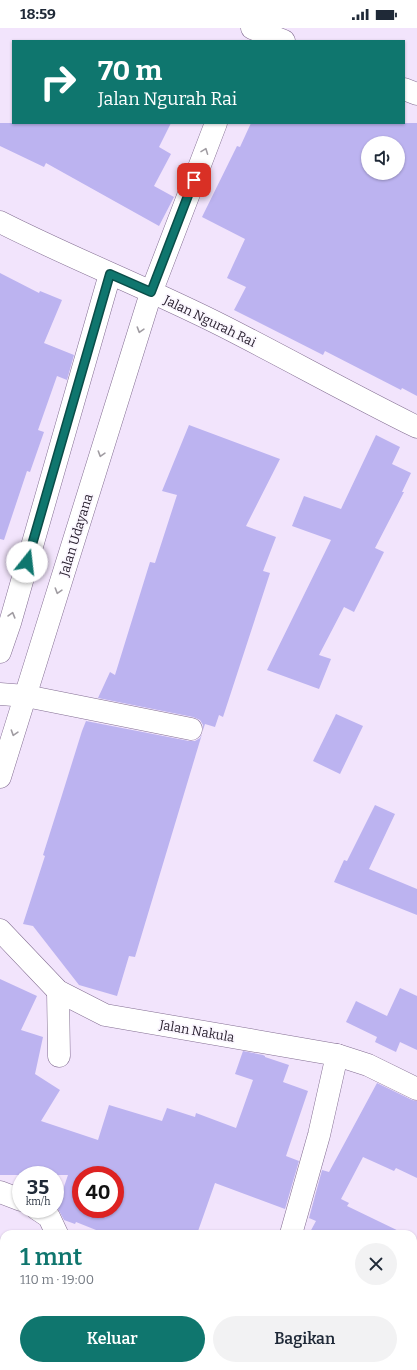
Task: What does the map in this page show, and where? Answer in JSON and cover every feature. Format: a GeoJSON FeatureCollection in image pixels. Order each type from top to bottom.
{"type":"FeatureCollection","features":[{"type":"Feature","properties":{"kind":"main road"},"geometry":{"type":"LineString","coordinates":[[247,40],[252,28],[282,40]]}},
{"type":"Feature","properties":{"kind":"main road"},"geometry":{"type":"LineString","coordinates":[[405,89],[417,94]]}},
{"type":"Feature","properties":{"kind":"main road","name":"Jalan Udayana"},"geometry":{"type":"LineString","coordinates":[[0,777],[151,292],[216,124]]}},
{"type":"Feature","properties":{"kind":"main road","name":"Jalan Ngurah Rai"},"geometry":{"type":"LineString","coordinates":[[0,222],[33,239],[223,326],[417,427]]}},
{"type":"Feature","properties":{"kind":"main road"},"geometry":{"type":"LineString","coordinates":[[0,652],[10,623],[110,274]]}},
{"type":"Feature","properties":{"kind":"main road"},"geometry":{"type":"LineString","coordinates":[[0,694],[26,696],[191,729]]}},
{"type":"Feature","properties":{"kind":"main road","name":"Jalan Nakula"},"geometry":{"type":"LineString","coordinates":[[0,930],[58,991],[105,1015],[337,1055],[368,1065],[417,1089]]}},
{"type":"Feature","properties":{"kind":"main road"},"geometry":{"type":"LineString","coordinates":[[58,991],[59,1056]]}},
{"type":"Feature","properties":{"kind":"main road"},"geometry":{"type":"LineString","coordinates":[[292,1230],[319,1135],[337,1055]]}},
{"type":"Feature","properties":{"kind":"main road"},"geometry":{"type":"LineString","coordinates":[[0,1192],[12,1197]]}},
{"type":"Feature","properties":{"kind":"main road"},"geometry":{"type":"LineString","coordinates":[[49,1218],[55,1230]]}},
{"type":"Feature","properties":{"kind":"building"},"geometry":{"type":"Polygon","coordinates":[[[0,123],[170,124],[159,147],[171,154],[154,186],[174,197],[159,226],[46,163],[44,167],[0,146],[0,123]]]}},
{"type":"Feature","properties":{"kind":"building"},"geometry":{"type":"Polygon","coordinates":[[[417,123],[417,396],[402,388],[401,390],[325,351],[323,355],[234,310],[246,287],[227,278],[245,239],[202,217],[237,146],[240,147],[251,124],[417,123]]]}},
{"type":"Feature","properties":{"kind":"building"},"geometry":{"type":"Polygon","coordinates":[[[0,273],[39,293],[40,291],[62,300],[44,343],[74,355],[67,380],[57,376],[38,430],[44,432],[30,472],[27,471],[4,540],[0,539],[0,273]]]}},
{"type":"Feature","properties":{"kind":"building"},"geometry":{"type":"Polygon","coordinates":[[[189,425],[280,459],[246,526],[276,537],[263,571],[270,573],[223,717],[219,715],[215,727],[205,724],[203,730],[203,725],[200,720],[193,717],[98,698],[110,672],[115,675],[150,562],[155,563],[177,495],[162,491],[189,425]]]}},
{"type":"Feature","properties":{"kind":"building"},"geometry":{"type":"Polygon","coordinates":[[[376,435],[400,447],[392,464],[411,473],[402,492],[404,492],[375,548],[384,552],[354,612],[344,607],[319,655],[331,659],[319,689],[267,670],[331,540],[292,526],[304,496],[341,509],[376,435]]]}},
{"type":"Feature","properties":{"kind":"building"},"geometry":{"type":"Polygon","coordinates":[[[336,714],[363,726],[340,774],[313,761],[336,714]]]}},
{"type":"Feature","properties":{"kind":"building"},"geometry":{"type":"Polygon","coordinates":[[[86,721],[189,741],[195,741],[200,738],[202,734],[135,957],[129,956],[117,996],[79,985],[33,926],[23,924],[45,856],[43,855],[86,721]]]}},
{"type":"Feature","properties":{"kind":"building"},"geometry":{"type":"Polygon","coordinates":[[[375,805],[395,814],[369,869],[417,889],[417,915],[334,882],[344,860],[347,861],[375,805]]]}},
{"type":"Feature","properties":{"kind":"building"},"geometry":{"type":"Polygon","coordinates":[[[0,979],[37,996],[21,1030],[43,1037],[35,1074],[60,1090],[41,1121],[98,1140],[109,1105],[162,1121],[167,1108],[195,1117],[196,1113],[236,1128],[253,1080],[235,1074],[243,1051],[263,1055],[289,1065],[283,1082],[308,1091],[286,1156],[299,1161],[285,1209],[215,1183],[198,1230],[96,1230],[76,1222],[75,1224],[64,1220],[64,1187],[68,1175],[64,1175],[64,1166],[12,1166],[12,1175],[0,1175],[0,979]]]}},
{"type":"Feature","properties":{"kind":"building"},"geometry":{"type":"Polygon","coordinates":[[[400,988],[417,996],[417,1050],[400,1042],[396,1052],[375,1042],[377,1037],[346,1022],[356,1001],[387,1016],[400,988]]]}},
{"type":"Feature","properties":{"kind":"building"},"geometry":{"type":"Polygon","coordinates":[[[377,1083],[417,1101],[417,1178],[396,1168],[394,1171],[363,1157],[341,1199],[349,1203],[347,1206],[397,1230],[311,1230],[316,1221],[309,1218],[322,1170],[329,1172],[377,1083]]]}},
{"type":"Feature","properties":{"kind":"route"},"geometry":{"type":"LineString","coordinates":[[27,562],[110,274],[151,292],[194,180]]}}]}
